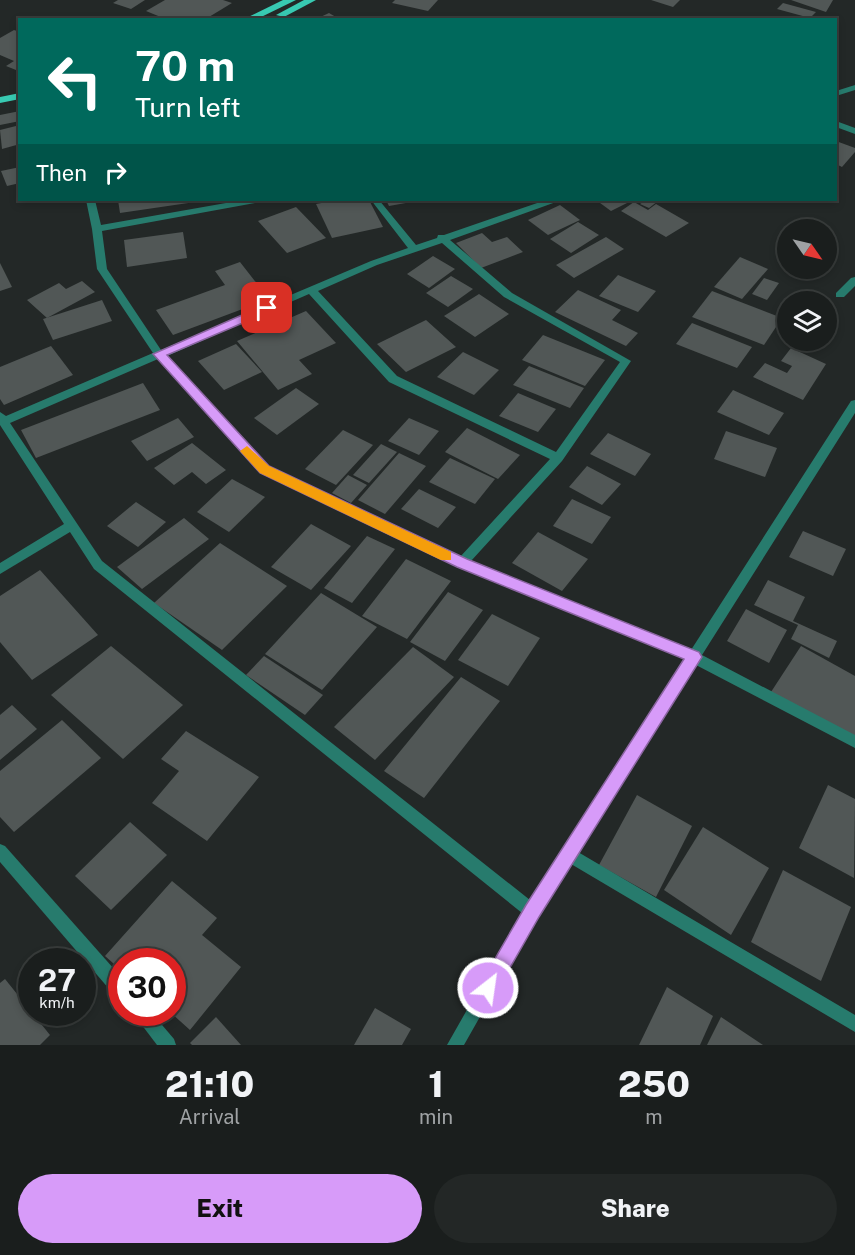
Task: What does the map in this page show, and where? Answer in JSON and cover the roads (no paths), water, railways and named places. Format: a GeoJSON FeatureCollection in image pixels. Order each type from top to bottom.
{"type":"FeatureCollection","features":[{"type":"Feature","properties":{"kind":"main road"},"geometry":{"type":"LineString","coordinates":[[250,18],[291,0]]}},
{"type":"Feature","properties":{"kind":"main road"},"geometry":{"type":"LineString","coordinates":[[273,18],[311,0]]}},
{"type":"Feature","properties":{"kind":"main road"},"geometry":{"type":"LineString","coordinates":[[0,91],[18,87]]}},
{"type":"Feature","properties":{"kind":"main road"},"geometry":{"type":"LineString","coordinates":[[0,100],[18,96]]}},
{"type":"Feature","properties":{"kind":"street"},"geometry":{"type":"LineString","coordinates":[[837,94],[855,87]]}},
{"type":"Feature","properties":{"kind":"street"},"geometry":{"type":"LineString","coordinates":[[837,124],[855,132]]}},
{"type":"Feature","properties":{"kind":"street"},"geometry":{"type":"LineString","coordinates":[[90,201],[97,229],[102,269],[159,354],[264,470],[462,563],[694,657],[855,742]]}},
{"type":"Feature","properties":{"kind":"street"},"geometry":{"type":"LineString","coordinates":[[97,229],[250,201]]}},
{"type":"Feature","properties":{"kind":"street"},"geometry":{"type":"LineString","coordinates":[[376,201],[412,247]]}},
{"type":"Feature","properties":{"kind":"street"},"geometry":{"type":"LineString","coordinates":[[532,911],[98,565],[2,418],[412,247],[550,201]]}},
{"type":"Feature","properties":{"kind":"street"},"geometry":{"type":"LineString","coordinates":[[441,237],[508,295],[626,361],[558,458],[462,563]]}},
{"type":"Feature","properties":{"kind":"street"},"geometry":{"type":"LineString","coordinates":[[840,295],[855,280]]}},
{"type":"Feature","properties":{"kind":"street"},"geometry":{"type":"LineString","coordinates":[[310,290],[393,379],[558,458]]}},
{"type":"Feature","properties":{"kind":"street"},"geometry":{"type":"LineString","coordinates":[[455,1045],[532,911],[855,404]]}},
{"type":"Feature","properties":{"kind":"street"},"geometry":{"type":"LineString","coordinates":[[0,569],[72,525]]}},
{"type":"Feature","properties":{"kind":"street"},"geometry":{"type":"LineString","coordinates":[[0,852],[108,976]]}},
{"type":"Feature","properties":{"kind":"street"},"geometry":{"type":"LineString","coordinates":[[568,854],[855,1024]]}},
{"type":"Feature","properties":{"kind":"street"},"geometry":{"type":"LineString","coordinates":[[152,1026],[168,1045]]}}]}
